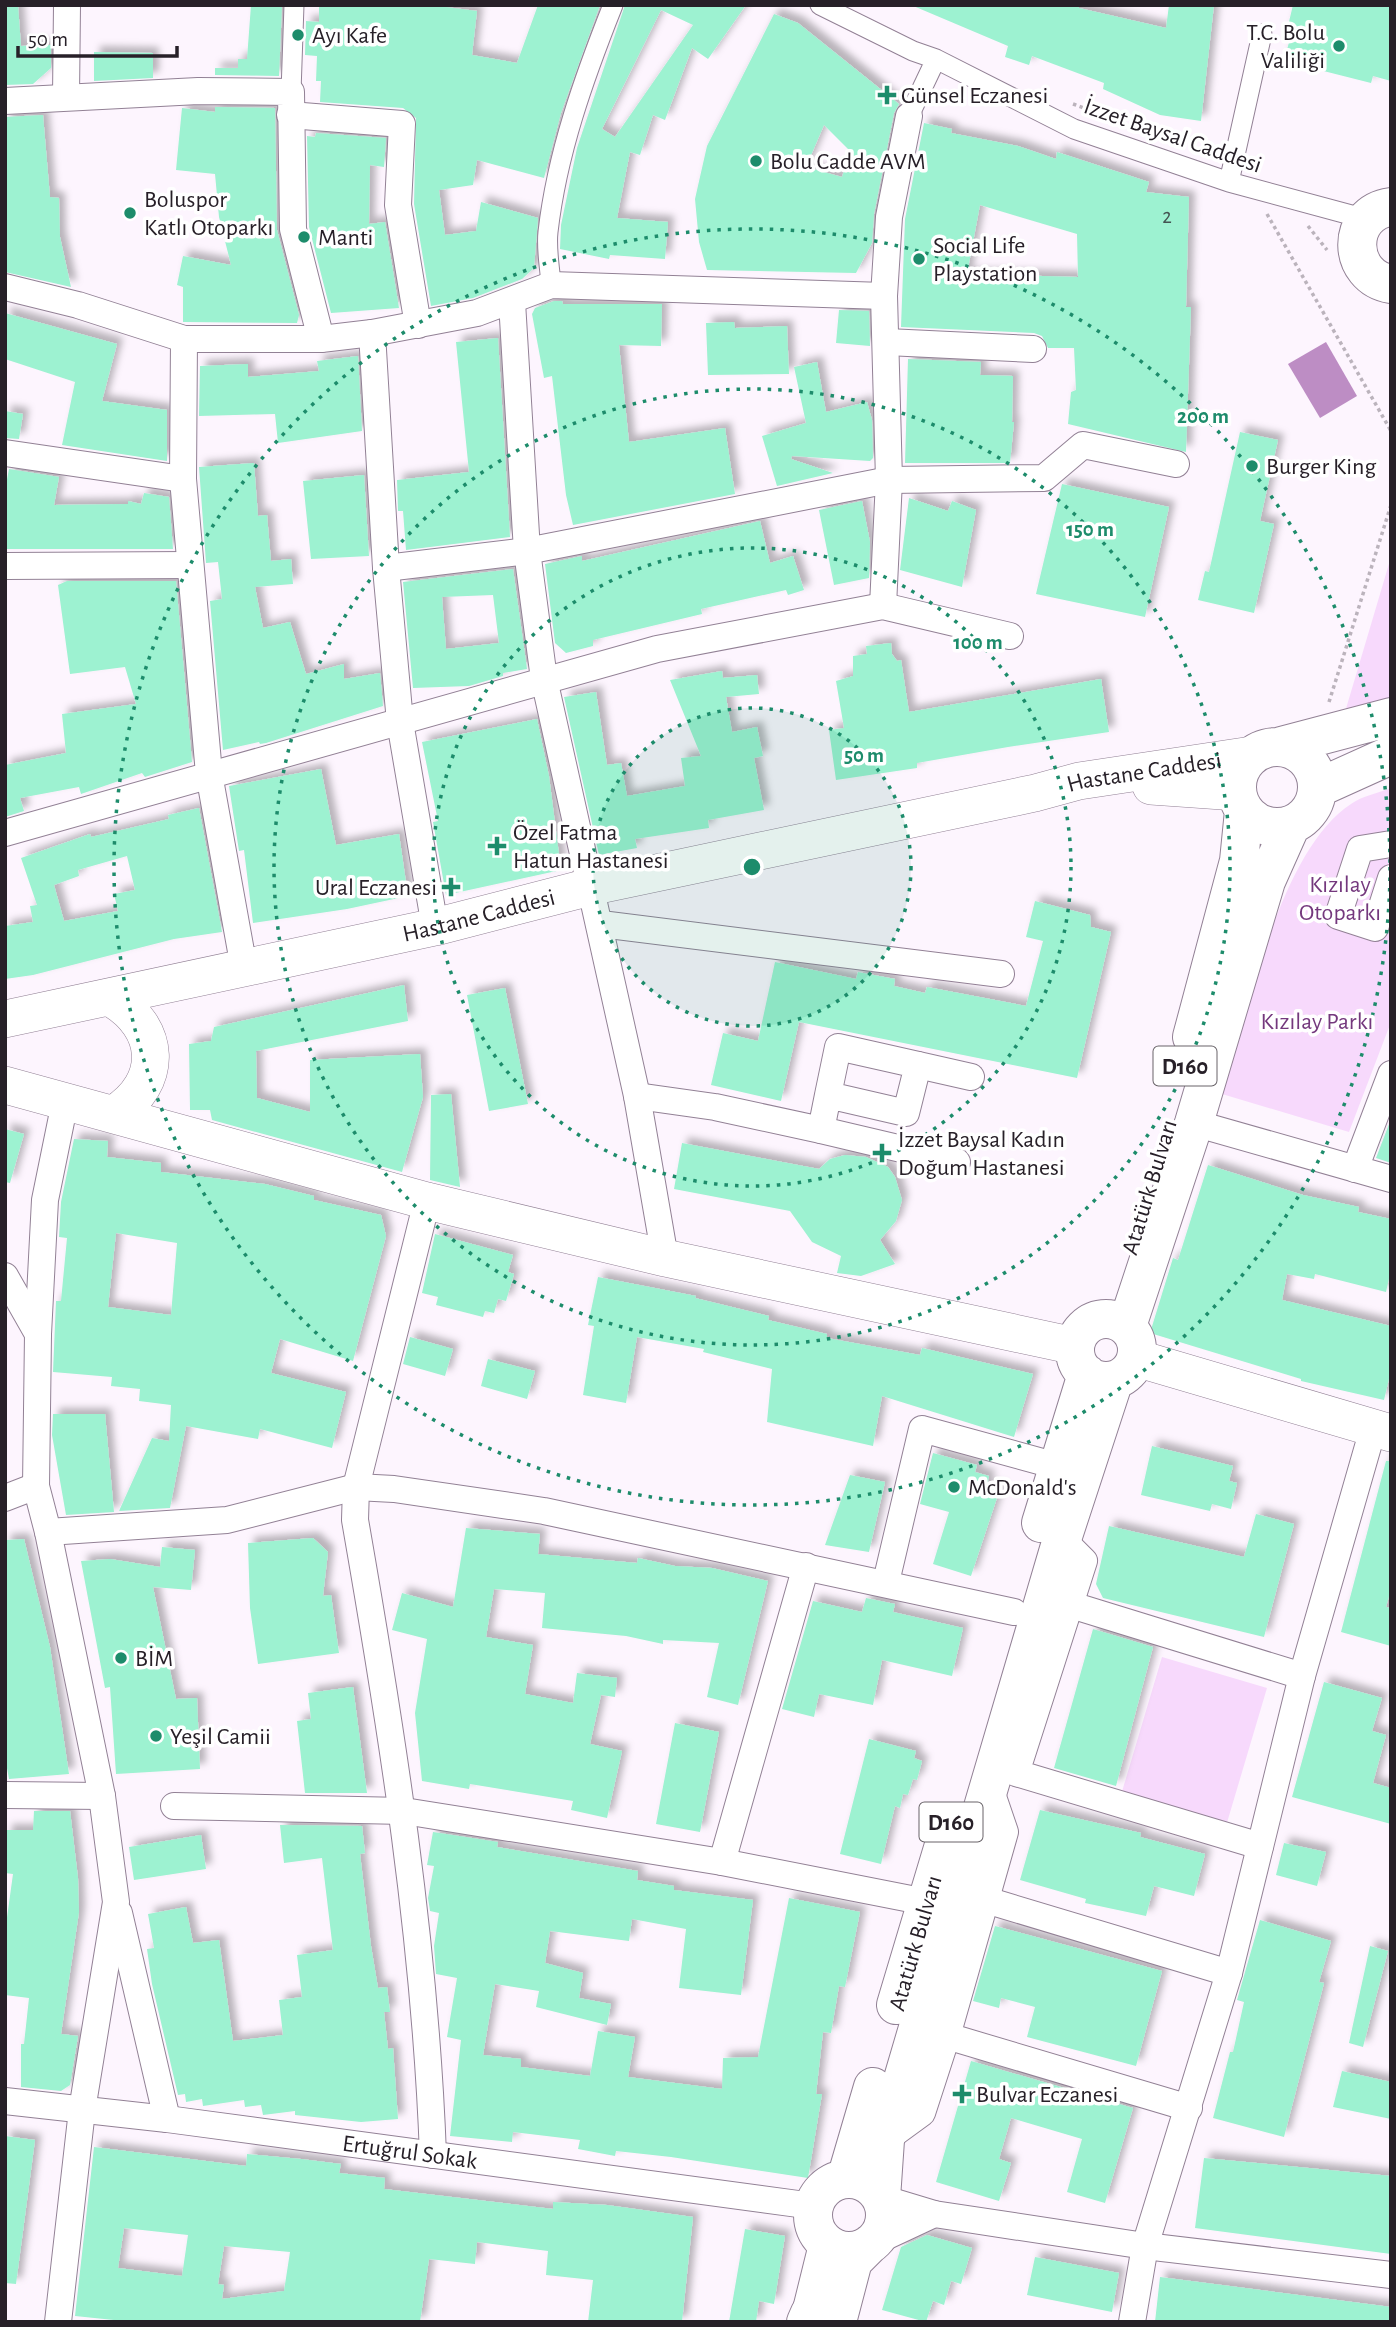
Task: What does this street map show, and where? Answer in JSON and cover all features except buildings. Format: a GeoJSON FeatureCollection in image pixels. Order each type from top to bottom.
{"type":"FeatureCollection","features":[{"type":"Feature","properties":{"kind":"main road"},"geometry":{"type":"LineString","coordinates":[[1381,208],[1356,239],[1359,261],[1373,278],[1391,284]]}},
{"type":"Feature","properties":{"kind":"main road","name":"Hastane Caddesi"},"geometry":{"type":"LineString","coordinates":[[5,1018],[111,998],[435,927],[590,887],[1035,793],[1079,781],[1267,751],[1391,717]]}},
{"type":"Feature","properties":{"kind":"main road"},"geometry":{"type":"LineString","coordinates":[[1267,751],[1308,760],[1317,778],[1318,788],[1391,755]]}},
{"type":"Feature","properties":{"kind":"main road","name":"D160"},"geometry":{"type":"LineString","coordinates":[[1241,801],[1241,769],[1267,751]]}},
{"type":"Feature","properties":{"kind":"main road","name":"Hastane Caddesi"},"geometry":{"type":"LineString","coordinates":[[1035,793],[1144,785],[1241,801]]}},
{"type":"Feature","properties":{"kind":"main road","name":"D160"},"geometry":{"type":"LineString","coordinates":[[1291,825],[1310,811],[1318,788]]}},
{"type":"Feature","properties":{"kind":"main road"},"geometry":{"type":"LineString","coordinates":[[1241,801],[1256,822],[1267,826],[1291,825]]}},
{"type":"Feature","properties":{"kind":"main road","name":"Atatürk Bulvarı"},"geometry":{"type":"LineString","coordinates":[[881,2198],[885,2140],[1062,1539],[1108,1350],[1239,861],[1241,801]]}},
{"type":"Feature","properties":{"kind":"main road","name":"Atatürk Bulvarı"},"geometry":{"type":"LineString","coordinates":[[846,2179],[1057,1466],[1108,1350],[1194,1123],[1266,881],[1291,825]]}},
{"type":"Feature","properties":{"kind":"main road"},"geometry":{"type":"LineString","coordinates":[[111,998],[138,1018],[150,1048],[150,1065],[145,1083],[127,1105],[114,1114]]}},
{"type":"Feature","properties":{"kind":"main road"},"geometry":{"type":"LineString","coordinates":[[5,1085],[427,1201],[665,1258],[1108,1350],[1382,1431]]}},
{"type":"Feature","properties":{"kind":"main road"},"geometry":{"type":"LineString","coordinates":[[870,2244],[852,2251],[828,2245],[814,2226],[813,2206],[820,2191],[830,2183],[846,2179],[864,2182],[881,2198]]}},
{"type":"Feature","properties":{"kind":"main road","name":"D160"},"geometry":{"type":"LineString","coordinates":[[816,2320],[853,2262],[881,2232],[885,2221],[881,2198]]}},
{"type":"Feature","properties":{"kind":"main road","name":"D160"},"geometry":{"type":"LineString","coordinates":[[816,2320],[828,2245]]}},
{"type":"Feature","properties":{"kind":"street"},"geometry":{"type":"LineString","coordinates":[[66,5],[66,96]]}},
{"type":"Feature","properties":{"kind":"street"},"geometry":{"type":"LineString","coordinates":[[294,5],[290,104],[293,229],[321,338]]}},
{"type":"Feature","properties":{"kind":"street"},"geometry":{"type":"LineString","coordinates":[[551,285],[547,234],[558,174],[579,91],[613,5]]}},
{"type":"Feature","properties":{"kind":"street","name":"İzzet Baysal Caddesi"},"geometry":{"type":"LineString","coordinates":[[820,5],[913,51],[936,59],[1074,129],[1229,182],[1381,208]]}},
{"type":"Feature","properties":{"kind":"street"},"geometry":{"type":"LineString","coordinates":[[1229,182],[1262,34]]}},
{"type":"Feature","properties":{"kind":"street"},"geometry":{"type":"LineString","coordinates":[[883,606],[889,480],[884,296],[889,217],[909,116],[936,59]]}},
{"type":"Feature","properties":{"kind":"street"},"geometry":{"type":"LineString","coordinates":[[5,101],[198,91],[402,124],[398,205],[418,325]]}},
{"type":"Feature","properties":{"kind":"street"},"geometry":{"type":"LineString","coordinates":[[5,287],[79,305],[184,340],[321,338],[372,333],[418,325],[512,302],[551,285],[884,296]]}},
{"type":"Feature","properties":{"kind":"street"},"geometry":{"type":"LineString","coordinates":[[512,302],[527,551],[544,679],[590,887],[601,924],[637,1096],[665,1258]]}},
{"type":"Feature","properties":{"kind":"street"},"geometry":{"type":"LineString","coordinates":[[372,333],[386,568],[400,722],[435,927]]}},
{"type":"Feature","properties":{"kind":"street"},"geometry":{"type":"LineString","coordinates":[[184,340],[183,479],[209,774],[244,968]]}},
{"type":"Feature","properties":{"kind":"street"},"geometry":{"type":"LineString","coordinates":[[887,342],[1033,349]]}},
{"type":"Feature","properties":{"kind":"street"},"geometry":{"type":"LineString","coordinates":[[386,568],[527,551],[889,480],[1044,478],[1083,445],[1176,464]]}},
{"type":"Feature","properties":{"kind":"street"},"geometry":{"type":"LineString","coordinates":[[5,453],[183,479]]}},
{"type":"Feature","properties":{"kind":"street"},"geometry":{"type":"LineString","coordinates":[[5,566],[190,565]]}},
{"type":"Feature","properties":{"kind":"street"},"geometry":{"type":"LineString","coordinates":[[5,834],[657,649],[883,606],[1010,636]]}},
{"type":"Feature","properties":{"kind":"street"},"geometry":{"type":"LineString","coordinates":[[1391,844],[1360,849],[1338,916],[1375,928],[1391,878]]}},
{"type":"Feature","properties":{"kind":"street"},"geometry":{"type":"LineString","coordinates":[[601,924],[1001,974]]}},
{"type":"Feature","properties":{"kind":"street"},"geometry":{"type":"LineString","coordinates":[[821,1130],[838,1047],[971,1077]]}},
{"type":"Feature","properties":{"kind":"street"},"geometry":{"type":"LineString","coordinates":[[828,1095],[906,1113],[918,1065]]}},
{"type":"Feature","properties":{"kind":"street"},"geometry":{"type":"LineString","coordinates":[[1355,1169],[1391,1074]]}},
{"type":"Feature","properties":{"kind":"street"},"geometry":{"type":"LineString","coordinates":[[637,1096],[715,1107],[957,1162]]}},
{"type":"Feature","properties":{"kind":"street"},"geometry":{"type":"LineString","coordinates":[[65,1102],[45,1200],[38,1334],[36,1486],[48,1532],[102,1797],[116,1902],[167,2119]]}},
{"type":"Feature","properties":{"kind":"street"},"geometry":{"type":"LineString","coordinates":[[1194,1123],[1391,1179]]}},
{"type":"Feature","properties":{"kind":"street"},"geometry":{"type":"LineString","coordinates":[[427,1201],[356,1487],[355,1520],[404,1811],[430,2057],[433,2155]]}},
{"type":"Feature","properties":{"kind":"street"},"geometry":{"type":"LineString","coordinates":[[5,1276],[38,1334]]}},
{"type":"Feature","properties":{"kind":"street"},"geometry":{"type":"LineString","coordinates":[[886,1582],[922,1429],[1057,1466]]}},
{"type":"Feature","properties":{"kind":"street"},"geometry":{"type":"LineString","coordinates":[[1132,2322],[1145,2246],[1229,1973],[1302,1676],[1382,1431]]}},
{"type":"Feature","properties":{"kind":"street"},"geometry":{"type":"LineString","coordinates":[[7,1499],[36,1486]]}},
{"type":"Feature","properties":{"kind":"street"},"geometry":{"type":"LineString","coordinates":[[48,1532],[227,1520],[356,1487],[544,1511],[886,1582],[1014,1612]]}},
{"type":"Feature","properties":{"kind":"street"},"geometry":{"type":"LineString","coordinates":[[1062,1539],[1084,1562],[1068,1604],[1016,1773],[1260,1846]]}},
{"type":"Feature","properties":{"kind":"street"},"geometry":{"type":"LineString","coordinates":[[722,1862],[806,1566]]}},
{"type":"Feature","properties":{"kind":"street"},"geometry":{"type":"LineString","coordinates":[[1068,1604],[1302,1676]]}},
{"type":"Feature","properties":{"kind":"street"},"geometry":{"type":"LineString","coordinates":[[885,2140],[922,2113],[947,2036],[1005,1832],[989,1785]]}},
{"type":"Feature","properties":{"kind":"street"},"geometry":{"type":"LineString","coordinates":[[5,1795],[102,1797]]}},
{"type":"Feature","properties":{"kind":"street"},"geometry":{"type":"LineString","coordinates":[[174,1806],[404,1811],[722,1862],[926,1902]]}},
{"type":"Feature","properties":{"kind":"street"},"geometry":{"type":"LineString","coordinates":[[986,1900],[1229,1973]]}},
{"type":"Feature","properties":{"kind":"street"},"geometry":{"type":"LineString","coordinates":[[58,2322],[82,2110],[116,1902]]}},
{"type":"Feature","properties":{"kind":"street"},"geometry":{"type":"LineString","coordinates":[[947,2036],[1189,2108]]}},
{"type":"Feature","properties":{"kind":"street","name":"Ertuğrul Sokak"},"geometry":{"type":"LineString","coordinates":[[5,2101],[167,2119],[813,2206]]}},
{"type":"Feature","properties":{"kind":"street"},"geometry":{"type":"LineString","coordinates":[[881,2198],[934,2214],[1145,2246],[1391,2275]]}},
{"type":"Feature","properties":{"kind":"street"},"geometry":{"type":"LineString","coordinates":[[870,2244],[934,2214]]}},
{"type":"Feature","properties":{"kind":"path"},"geometry":{"type":"LineString","coordinates":[[1264,209],[1391,431]]}},
{"type":"Feature","properties":{"kind":"path"},"geometry":{"type":"LineString","coordinates":[[1318,737],[1391,505]]}},
{"type":"Feature","properties":{"kind":"green space"},"geometry":{"type":"Polygon","coordinates":[[[1391,557],[1391,698],[1345,712],[1391,557]]]}},
{"type":"Feature","properties":{"kind":"green space","name":"Kızılay Parkı"},"geometry":{"type":"Polygon","coordinates":[[[1391,788],[1391,1022],[1349,1132],[1222,1094],[1269,937],[1285,895],[1304,858],[1326,826],[1351,804],[1391,788]]]}},
{"type":"Feature","properties":{"kind":"green space"},"geometry":{"type":"Polygon","coordinates":[[[1162,1657],[1267,1688],[1226,1826],[1121,1795],[1162,1657]]]}},
{"type":"Feature","properties":{"kind":"shaded area"},"geometry":{"type":"Polygon","coordinates":[[[1326,342],[1357,396],[1320,418],[1288,364],[1326,342]]]}},
{"type":"Feature","properties":{"kind":"place","name":"Ayı Kafe"},"geometry":{"type":"Point","coordinates":[298,35]}},
{"type":"Feature","properties":{"kind":"place","name":"T.C. Bolu Valiliği"},"geometry":{"type":"Point","coordinates":[1339,46]}},
{"type":"Feature","properties":{"kind":"place","name":"Günsel Eczanesi"},"geometry":{"type":"Point","coordinates":[887,95]}},
{"type":"Feature","properties":{"kind":"place","name":"Bolu Cadde AVM"},"geometry":{"type":"Point","coordinates":[756,161]}},
{"type":"Feature","properties":{"kind":"place","name":"Boluspor Katlı Otoparkı"},"geometry":{"type":"Point","coordinates":[130,213]}},
{"type":"Feature","properties":{"kind":"place","name":"Manti"},"geometry":{"type":"Point","coordinates":[304,237]}},
{"type":"Feature","properties":{"kind":"place","name":"Social Life Playstation"},"geometry":{"type":"Point","coordinates":[919,259]}},
{"type":"Feature","properties":{"kind":"place","name":"Burger King"},"geometry":{"type":"Point","coordinates":[1252,466]}},
{"type":"Feature","properties":{"kind":"place","name":"Özel Fatma Hatun Hastanesi"},"geometry":{"type":"Point","coordinates":[497,846]}},
{"type":"Feature","properties":{"kind":"place","name":"Ural Eczanesi"},"geometry":{"type":"Point","coordinates":[451,887]}},
{"type":"Feature","properties":{"kind":"place","name":"İzzet Baysal Kadın Doğum Hastanesi"},"geometry":{"type":"Point","coordinates":[882,1153]}},
{"type":"Feature","properties":{"kind":"place","name":"McDonald's"},"geometry":{"type":"Point","coordinates":[954,1487]}},
{"type":"Feature","properties":{"kind":"place","name":"BİM"},"geometry":{"type":"Point","coordinates":[121,1658]}},
{"type":"Feature","properties":{"kind":"place","name":"Yeşil Camii"},"geometry":{"type":"Point","coordinates":[156,1736]}},
{"type":"Feature","properties":{"kind":"place","name":"Bulvar Eczanesi"},"geometry":{"type":"Point","coordinates":[962,2094]}},
{"type":"Feature","properties":{"kind":"park label","name":"Kızılay Otoparkı"},"geometry":{"type":"Point","coordinates":[1340,898]}}]}
